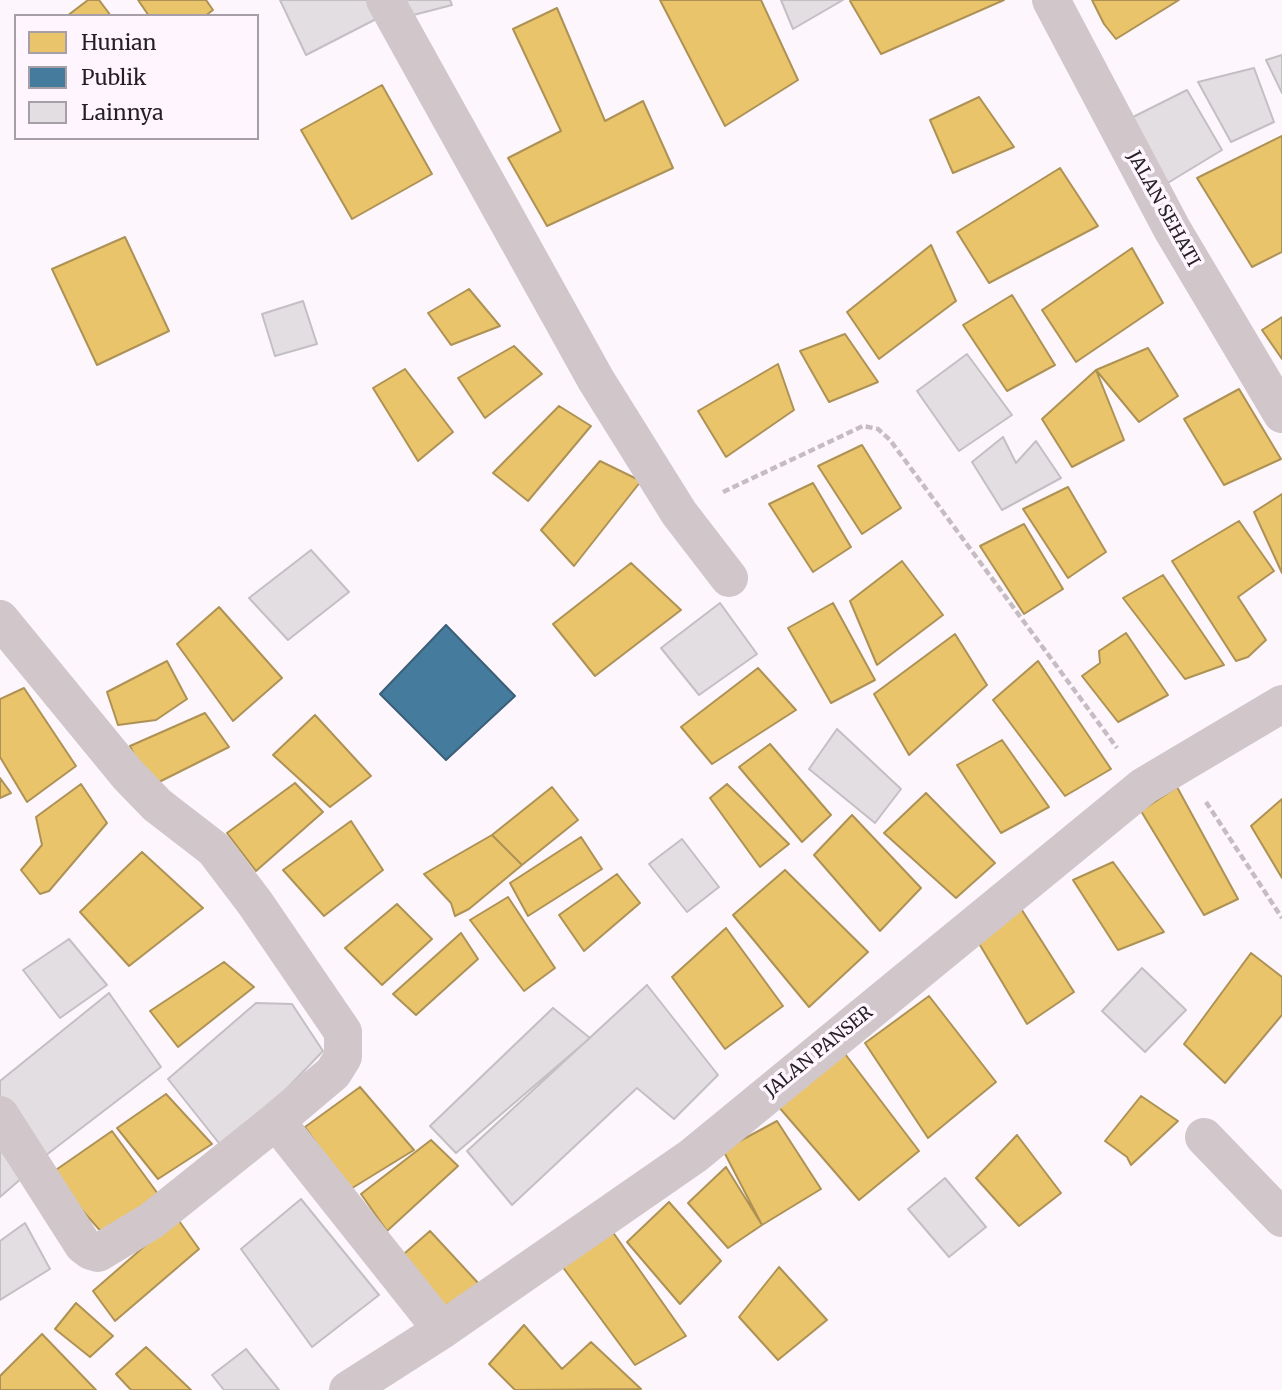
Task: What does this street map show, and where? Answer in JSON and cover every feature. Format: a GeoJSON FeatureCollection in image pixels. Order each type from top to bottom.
{"type":"FeatureCollection","features":[{"type":"Feature","properties":{"kind":"street"},"geometry":{"type":"LineString","coordinates":[[384,0],[596,380],[680,513],[729,578]]}},
{"type":"Feature","properties":{"kind":"street","name":"JALAN SEHATI"},"geometry":{"type":"LineString","coordinates":[[1051,0],[1172,229],[1282,414]]}},
{"type":"Feature","properties":{"kind":"street"},"geometry":{"type":"LineString","coordinates":[[0,619],[128,775],[157,805],[214,849],[255,903],[343,1032],[343,1057],[333,1073],[151,1221],[98,1253],[83,1245],[0,1115]]}},
{"type":"Feature","properties":{"kind":"street","name":"JALAN PANSER"},"geometry":{"type":"LineString","coordinates":[[348,1390],[442,1330],[692,1156],[1144,786],[1282,704]]}},
{"type":"Feature","properties":{"kind":"street"},"geometry":{"type":"LineString","coordinates":[[276,1121],[442,1330]]}},
{"type":"Feature","properties":{"kind":"street"},"geometry":{"type":"LineString","coordinates":[[1204,1137],[1282,1218]]}},
{"type":"Feature","properties":{"kind":"path"},"geometry":{"type":"LineString","coordinates":[[680,513],[863,426],[878,429],[890,440],[1144,786]]}},
{"type":"Feature","properties":{"kind":"path"},"geometry":{"type":"LineString","coordinates":[[1181,764],[1282,918]]}},
{"type":"Feature","properties":{"kind":"building: Hunian"},"geometry":{"type":"Polygon","coordinates":[[[88,0],[99,0],[110,14],[70,14],[88,0]]]}},
{"type":"Feature","properties":{"kind":"building: Hunian"},"geometry":{"type":"Polygon","coordinates":[[[138,0],[206,0],[213,10],[208,14],[148,14],[138,0]]]}},
{"type":"Feature","properties":{"kind":"building: Hunian"},"geometry":{"type":"Polygon","coordinates":[[[660,0],[761,0],[798,80],[725,126],[660,0]]]}},
{"type":"Feature","properties":{"kind":"building: Hunian"},"geometry":{"type":"Polygon","coordinates":[[[1004,0],[881,54],[850,1],[1004,0]]]}},
{"type":"Feature","properties":{"kind":"building: Hunian"},"geometry":{"type":"Polygon","coordinates":[[[1092,0],[1179,0],[1116,39],[1104,24],[1092,0]]]}},
{"type":"Feature","properties":{"kind":"building: Hunian"},"geometry":{"type":"Polygon","coordinates":[[[557,8],[605,121],[643,101],[673,168],[547,226],[508,158],[561,131],[513,29],[557,8]]]}},
{"type":"Feature","properties":{"kind":"building: Hunian"},"geometry":{"type":"Polygon","coordinates":[[[382,85],[432,174],[352,219],[301,130],[382,85]]]}},
{"type":"Feature","properties":{"kind":"building: Hunian"},"geometry":{"type":"Polygon","coordinates":[[[979,97],[1014,147],[953,173],[930,120],[979,97]]]}},
{"type":"Feature","properties":{"kind":"building: Hunian"},"geometry":{"type":"Polygon","coordinates":[[[1282,136],[1282,252],[1252,267],[1197,178],[1282,136]]]}},
{"type":"Feature","properties":{"kind":"building: Hunian"},"geometry":{"type":"Polygon","coordinates":[[[1060,168],[1098,226],[989,283],[957,232],[1060,168]]]}},
{"type":"Feature","properties":{"kind":"building: Hunian"},"geometry":{"type":"Polygon","coordinates":[[[125,237],[169,331],[97,365],[52,269],[125,237]]]}},
{"type":"Feature","properties":{"kind":"building: Hunian"},"geometry":{"type":"Polygon","coordinates":[[[931,245],[956,301],[879,359],[847,312],[931,245]]]}},
{"type":"Feature","properties":{"kind":"building: Hunian"},"geometry":{"type":"Polygon","coordinates":[[[1132,248],[1163,303],[1076,362],[1042,310],[1132,248]]]}},
{"type":"Feature","properties":{"kind":"building: Hunian"},"geometry":{"type":"Polygon","coordinates":[[[469,289],[500,326],[451,345],[428,313],[469,289]]]}},
{"type":"Feature","properties":{"kind":"building: Hunian"},"geometry":{"type":"Polygon","coordinates":[[[1012,295],[1055,365],[1007,391],[963,325],[1012,295]]]}},
{"type":"Feature","properties":{"kind":"building: Hunian"},"geometry":{"type":"Polygon","coordinates":[[[1282,317],[1282,359],[1262,330],[1282,317]]]}},
{"type":"Feature","properties":{"kind":"building: Hunian"},"geometry":{"type":"Polygon","coordinates":[[[845,334],[878,382],[829,402],[800,351],[845,334]]]}},
{"type":"Feature","properties":{"kind":"building: Hunian"},"geometry":{"type":"Polygon","coordinates":[[[514,346],[542,374],[485,418],[458,378],[514,346]]]}},
{"type":"Feature","properties":{"kind":"building: Hunian"},"geometry":{"type":"Polygon","coordinates":[[[1148,348],[1178,396],[1139,422],[1096,370],[1148,348]]]}},
{"type":"Feature","properties":{"kind":"building: Hunian"},"geometry":{"type":"Polygon","coordinates":[[[778,364],[794,410],[726,457],[698,411],[778,364]]]}},
{"type":"Feature","properties":{"kind":"building: Hunian"},"geometry":{"type":"Polygon","coordinates":[[[405,369],[453,432],[418,461],[373,388],[405,369]]]}},
{"type":"Feature","properties":{"kind":"building: Hunian"},"geometry":{"type":"Polygon","coordinates":[[[1096,370],[1124,440],[1072,467],[1042,419],[1096,370]]]}},
{"type":"Feature","properties":{"kind":"building: Hunian"},"geometry":{"type":"Polygon","coordinates":[[[1239,389],[1281,459],[1224,485],[1184,419],[1239,389]]]}},
{"type":"Feature","properties":{"kind":"building: Hunian"},"geometry":{"type":"Polygon","coordinates":[[[559,406],[591,426],[528,501],[493,473],[559,406]]]}},
{"type":"Feature","properties":{"kind":"building: Hunian"},"geometry":{"type":"Polygon","coordinates":[[[862,445],[901,508],[862,534],[818,466],[862,445]]]}},
{"type":"Feature","properties":{"kind":"building: Hunian"},"geometry":{"type":"Polygon","coordinates":[[[600,461],[641,481],[574,566],[541,530],[600,461]]]}},
{"type":"Feature","properties":{"kind":"building: Hunian"},"geometry":{"type":"Polygon","coordinates":[[[813,483],[851,547],[813,572],[769,504],[813,483]]]}},
{"type":"Feature","properties":{"kind":"building: Hunian"},"geometry":{"type":"Polygon","coordinates":[[[1068,487],[1106,552],[1068,578],[1023,509],[1068,487]]]}},
{"type":"Feature","properties":{"kind":"building: Hunian"},"geometry":{"type":"Polygon","coordinates":[[[1282,494],[1282,573],[1254,512],[1282,494]]]}},
{"type":"Feature","properties":{"kind":"building: Hunian"},"geometry":{"type":"Polygon","coordinates":[[[1239,521],[1274,571],[1238,597],[1266,640],[1248,657],[1236,661],[1172,561],[1239,521]]]}},
{"type":"Feature","properties":{"kind":"building: Hunian"},"geometry":{"type":"Polygon","coordinates":[[[1024,524],[1063,589],[1024,614],[980,546],[1024,524]]]}},
{"type":"Feature","properties":{"kind":"building: Hunian"},"geometry":{"type":"Polygon","coordinates":[[[902,561],[943,615],[877,665],[850,601],[902,561]]]}},
{"type":"Feature","properties":{"kind":"building: Hunian"},"geometry":{"type":"Polygon","coordinates":[[[631,563],[681,610],[595,676],[553,624],[631,563]]]}},
{"type":"Feature","properties":{"kind":"building: Hunian"},"geometry":{"type":"Polygon","coordinates":[[[1163,575],[1224,665],[1185,679],[1123,598],[1163,575]]]}},
{"type":"Feature","properties":{"kind":"building: Hunian"},"geometry":{"type":"Polygon","coordinates":[[[833,603],[875,680],[831,703],[788,628],[833,603]]]}},
{"type":"Feature","properties":{"kind":"building: Hunian"},"geometry":{"type":"Polygon","coordinates":[[[219,607],[282,678],[233,721],[177,644],[219,607]]]}},
{"type":"Feature","properties":{"kind":"building: Hunian"},"geometry":{"type":"Polygon","coordinates":[[[1126,633],[1168,695],[1118,722],[1082,676],[1100,663],[1099,651],[1126,633]]]}},
{"type":"Feature","properties":{"kind":"building: Hunian"},"geometry":{"type":"Polygon","coordinates":[[[955,634],[987,685],[909,755],[874,694],[955,634]]]}},
{"type":"Feature","properties":{"kind":"building: Hunian"},"geometry":{"type":"Polygon","coordinates":[[[167,661],[187,699],[156,720],[118,725],[107,692],[167,661]]]}},
{"type":"Feature","properties":{"kind":"building: Hunian"},"geometry":{"type":"Polygon","coordinates":[[[1038,661],[1111,769],[1065,796],[993,700],[1038,661]]]}},
{"type":"Feature","properties":{"kind":"building: Hunian"},"geometry":{"type":"Polygon","coordinates":[[[758,668],[796,710],[712,764],[681,727],[758,668]]]}},
{"type":"Feature","properties":{"kind":"building: Hunian"},"geometry":{"type":"Polygon","coordinates":[[[24,688],[76,766],[27,802],[0,757],[0,699],[24,688]]]}},
{"type":"Feature","properties":{"kind":"building: Hunian"},"geometry":{"type":"Polygon","coordinates":[[[205,713],[229,747],[149,787],[130,746],[205,713]]]}},
{"type":"Feature","properties":{"kind":"building: Hunian"},"geometry":{"type":"Polygon","coordinates":[[[315,715],[371,776],[330,807],[273,755],[315,715]]]}},
{"type":"Feature","properties":{"kind":"building: Hunian"},"geometry":{"type":"Polygon","coordinates":[[[1002,740],[1049,807],[1001,833],[957,765],[1002,740]]]}},
{"type":"Feature","properties":{"kind":"building: Hunian"},"geometry":{"type":"Polygon","coordinates":[[[770,744],[831,815],[802,842],[739,767],[770,744]]]}},
{"type":"Feature","properties":{"kind":"building: Hunian"},"geometry":{"type":"Polygon","coordinates":[[[0,778],[11,793],[0,798],[0,778]]]}},
{"type":"Feature","properties":{"kind":"building: Hunian"},"geometry":{"type":"Polygon","coordinates":[[[295,783],[323,812],[256,871],[227,833],[295,783]]]}},
{"type":"Feature","properties":{"kind":"building: Hunian"},"geometry":{"type":"Polygon","coordinates":[[[81,784],[107,823],[49,891],[40,894],[21,870],[42,845],[36,817],[81,784]]]}},
{"type":"Feature","properties":{"kind":"building: Hunian"},"geometry":{"type":"Polygon","coordinates":[[[727,784],[789,844],[760,867],[710,798],[727,784]]]}},
{"type":"Feature","properties":{"kind":"building: Hunian"},"geometry":{"type":"Polygon","coordinates":[[[552,787],[578,820],[522,865],[492,835],[552,787]]]}},
{"type":"Feature","properties":{"kind":"building: Hunian"},"geometry":{"type":"Polygon","coordinates":[[[1177,787],[1238,899],[1204,915],[1141,811],[1177,787]]]}},
{"type":"Feature","properties":{"kind":"building: Hunian"},"geometry":{"type":"Polygon","coordinates":[[[926,793],[995,863],[956,898],[884,833],[926,793]]]}},
{"type":"Feature","properties":{"kind":"building: Hunian"},"geometry":{"type":"Polygon","coordinates":[[[1282,799],[1282,878],[1251,826],[1282,799]]]}},
{"type":"Feature","properties":{"kind":"building: Hunian"},"geometry":{"type":"Polygon","coordinates":[[[852,815],[921,888],[880,931],[814,855],[852,815]]]}},
{"type":"Feature","properties":{"kind":"building: Hunian"},"geometry":{"type":"Polygon","coordinates":[[[351,821],[383,870],[324,916],[283,870],[351,821]]]}},
{"type":"Feature","properties":{"kind":"building: Hunian"},"geometry":{"type":"Polygon","coordinates":[[[492,835],[522,865],[469,909],[455,916],[451,903],[424,874],[492,835]]]}},
{"type":"Feature","properties":{"kind":"building: Hunian"},"geometry":{"type":"Polygon","coordinates":[[[581,837],[602,869],[528,916],[510,883],[581,837]]]}},
{"type":"Feature","properties":{"kind":"building: Hunian"},"geometry":{"type":"Polygon","coordinates":[[[142,852],[203,908],[129,966],[80,912],[142,852]]]}},
{"type":"Feature","properties":{"kind":"building: Hunian"},"geometry":{"type":"Polygon","coordinates":[[[1113,862],[1164,932],[1118,950],[1073,880],[1113,862]]]}},
{"type":"Feature","properties":{"kind":"building: Hunian"},"geometry":{"type":"Polygon","coordinates":[[[785,870],[868,952],[809,1007],[733,915],[785,870]]]}},
{"type":"Feature","properties":{"kind":"building: Hunian"},"geometry":{"type":"Polygon","coordinates":[[[617,874],[640,903],[584,951],[559,915],[617,874]]]}},
{"type":"Feature","properties":{"kind":"building: Hunian"},"geometry":{"type":"Polygon","coordinates":[[[508,897],[555,968],[524,991],[470,920],[508,897]]]}},
{"type":"Feature","properties":{"kind":"building: Hunian"},"geometry":{"type":"Polygon","coordinates":[[[397,904],[432,939],[382,985],[345,948],[397,904]]]}},
{"type":"Feature","properties":{"kind":"building: Hunian"},"geometry":{"type":"Polygon","coordinates":[[[1020,907],[1074,992],[1027,1024],[974,935],[1020,907]]]}},
{"type":"Feature","properties":{"kind":"building: Hunian"},"geometry":{"type":"Polygon","coordinates":[[[726,928],[783,1006],[725,1049],[672,977],[726,928]]]}},
{"type":"Feature","properties":{"kind":"building: Hunian"},"geometry":{"type":"Polygon","coordinates":[[[461,933],[478,959],[416,1015],[393,994],[461,933]]]}},
{"type":"Feature","properties":{"kind":"building: Hunian"},"geometry":{"type":"Polygon","coordinates":[[[1251,953],[1282,977],[1282,1015],[1225,1083],[1184,1044],[1251,953]]]}},
{"type":"Feature","properties":{"kind":"building: Hunian"},"geometry":{"type":"Polygon","coordinates":[[[224,962],[254,987],[178,1047],[150,1011],[224,962]]]}},
{"type":"Feature","properties":{"kind":"building: Hunian"},"geometry":{"type":"Polygon","coordinates":[[[929,996],[996,1082],[928,1138],[865,1043],[929,996]]]}},
{"type":"Feature","properties":{"kind":"building: Hunian"},"geometry":{"type":"Polygon","coordinates":[[[839,1046],[919,1151],[859,1200],[778,1106],[839,1046]]]}},
{"type":"Feature","properties":{"kind":"building: Hunian"},"geometry":{"type":"Polygon","coordinates":[[[360,1087],[414,1150],[349,1190],[305,1127],[360,1087]]]}},
{"type":"Feature","properties":{"kind":"building: Hunian"},"geometry":{"type":"Polygon","coordinates":[[[166,1094],[212,1144],[158,1179],[117,1128],[166,1094]]]}},
{"type":"Feature","properties":{"kind":"building: Hunian"},"geometry":{"type":"Polygon","coordinates":[[[1141,1096],[1178,1121],[1131,1165],[1127,1157],[1105,1141],[1141,1096]]]}},
{"type":"Feature","properties":{"kind":"building: Hunian"},"geometry":{"type":"Polygon","coordinates":[[[777,1121],[821,1189],[762,1225],[723,1150],[777,1121]]]}},
{"type":"Feature","properties":{"kind":"building: Hunian"},"geometry":{"type":"Polygon","coordinates":[[[112,1131],[158,1194],[105,1236],[50,1174],[112,1131]]]}},
{"type":"Feature","properties":{"kind":"building: Hunian"},"geometry":{"type":"Polygon","coordinates":[[[1017,1135],[1061,1193],[1019,1226],[976,1178],[1017,1135]]]}},
{"type":"Feature","properties":{"kind":"building: Hunian"},"geometry":{"type":"Polygon","coordinates":[[[431,1140],[458,1166],[387,1231],[361,1194],[431,1140]]]}},
{"type":"Feature","properties":{"kind":"building: Hunian"},"geometry":{"type":"Polygon","coordinates":[[[726,1167],[762,1225],[728,1248],[688,1203],[726,1167]]]}},
{"type":"Feature","properties":{"kind":"building: Hunian"},"geometry":{"type":"Polygon","coordinates":[[[669,1202],[721,1261],[680,1304],[627,1242],[669,1202]]]}},
{"type":"Feature","properties":{"kind":"building: Hunian"},"geometry":{"type":"Polygon","coordinates":[[[177,1218],[199,1249],[115,1321],[93,1291],[177,1218]]]}},
{"type":"Feature","properties":{"kind":"building: Hunian"},"geometry":{"type":"Polygon","coordinates":[[[430,1231],[480,1285],[438,1310],[397,1260],[430,1231]]]}},
{"type":"Feature","properties":{"kind":"building: Hunian"},"geometry":{"type":"Polygon","coordinates":[[[612,1231],[686,1336],[635,1365],[562,1266],[612,1231]]]}},
{"type":"Feature","properties":{"kind":"building: Hunian"},"geometry":{"type":"Polygon","coordinates":[[[779,1267],[827,1320],[778,1360],[739,1317],[779,1267]]]}},
{"type":"Feature","properties":{"kind":"building: Hunian"},"geometry":{"type":"Polygon","coordinates":[[[76,1303],[113,1336],[90,1357],[55,1329],[76,1303]]]}},
{"type":"Feature","properties":{"kind":"building: Hunian"},"geometry":{"type":"Polygon","coordinates":[[[524,1325],[562,1369],[591,1342],[641,1389],[515,1390],[489,1364],[524,1325]]]}},
{"type":"Feature","properties":{"kind":"building: Hunian"},"geometry":{"type":"Polygon","coordinates":[[[42,1334],[96,1390],[0,1390],[0,1376],[42,1334]]]}},
{"type":"Feature","properties":{"kind":"building: Hunian"},"geometry":{"type":"Polygon","coordinates":[[[146,1347],[191,1390],[131,1390],[116,1374],[146,1347]]]}},
{"type":"Feature","properties":{"kind":"building: Publik"},"geometry":{"type":"Polygon","coordinates":[[[446,625],[515,696],[446,760],[380,694],[446,625]]]}},
{"type":"Feature","properties":{"kind":"building: Lainnya"},"geometry":{"type":"Polygon","coordinates":[[[280,0],[374,0],[382,16],[306,55],[280,0]]]}},
{"type":"Feature","properties":{"kind":"building: Lainnya"},"geometry":{"type":"Polygon","coordinates":[[[392,0],[450,0],[452,5],[402,18],[392,0]]]}},
{"type":"Feature","properties":{"kind":"building: Lainnya"},"geometry":{"type":"Polygon","coordinates":[[[781,0],[843,0],[793,29],[781,0]]]}},
{"type":"Feature","properties":{"kind":"building: Lainnya"},"geometry":{"type":"Polygon","coordinates":[[[1282,55],[1282,93],[1266,60],[1282,55]]]}},
{"type":"Feature","properties":{"kind":"building: Lainnya"},"geometry":{"type":"Polygon","coordinates":[[[1254,68],[1274,122],[1231,142],[1198,82],[1254,68]]]}},
{"type":"Feature","properties":{"kind":"building: Lainnya"},"geometry":{"type":"Polygon","coordinates":[[[1187,90],[1222,150],[1166,184],[1131,118],[1187,90]]]}},
{"type":"Feature","properties":{"kind":"building: Lainnya"},"geometry":{"type":"Polygon","coordinates":[[[303,301],[317,344],[275,356],[262,314],[303,301]]]}},
{"type":"Feature","properties":{"kind":"building: Lainnya"},"geometry":{"type":"Polygon","coordinates":[[[967,354],[1012,415],[959,451],[917,391],[967,354]]]}},
{"type":"Feature","properties":{"kind":"building: Lainnya"},"geometry":{"type":"Polygon","coordinates":[[[1003,437],[1016,463],[1036,441],[1061,478],[1002,510],[972,462],[1003,437]]]}},
{"type":"Feature","properties":{"kind":"building: Lainnya"},"geometry":{"type":"Polygon","coordinates":[[[311,550],[349,592],[288,640],[249,598],[311,550]]]}},
{"type":"Feature","properties":{"kind":"building: Lainnya"},"geometry":{"type":"Polygon","coordinates":[[[720,603],[757,654],[699,695],[661,648],[720,603]]]}},
{"type":"Feature","properties":{"kind":"building: Lainnya"},"geometry":{"type":"Polygon","coordinates":[[[837,729],[901,789],[875,823],[809,769],[837,729]]]}},
{"type":"Feature","properties":{"kind":"building: Lainnya"},"geometry":{"type":"Polygon","coordinates":[[[682,839],[719,887],[687,912],[649,864],[682,839]]]}},
{"type":"Feature","properties":{"kind":"building: Lainnya"},"geometry":{"type":"Polygon","coordinates":[[[69,939],[107,985],[60,1018],[23,970],[69,939]]]}},
{"type":"Feature","properties":{"kind":"building: Lainnya"},"geometry":{"type":"Polygon","coordinates":[[[1142,968],[1186,1010],[1145,1052],[1102,1011],[1142,968]]]}},
{"type":"Feature","properties":{"kind":"building: Lainnya"},"geometry":{"type":"Polygon","coordinates":[[[647,985],[718,1075],[674,1119],[637,1088],[512,1205],[467,1151],[647,985]]]}},
{"type":"Feature","properties":{"kind":"building: Lainnya"},"geometry":{"type":"Polygon","coordinates":[[[109,993],[161,1067],[41,1159],[0,1098],[0,1081],[109,993]]]}},
{"type":"Feature","properties":{"kind":"building: Lainnya"},"geometry":{"type":"Polygon","coordinates":[[[256,1003],[292,1004],[323,1051],[226,1152],[168,1079],[256,1003]]]}},
{"type":"Feature","properties":{"kind":"building: Lainnya"},"geometry":{"type":"Polygon","coordinates":[[[553,1008],[590,1038],[456,1153],[430,1126],[553,1008]]]}},
{"type":"Feature","properties":{"kind":"building: Lainnya"},"geometry":{"type":"Polygon","coordinates":[[[0,1150],[23,1177],[0,1197],[0,1150]]]}},
{"type":"Feature","properties":{"kind":"building: Lainnya"},"geometry":{"type":"Polygon","coordinates":[[[945,1178],[986,1227],[949,1257],[908,1209],[945,1178]]]}},
{"type":"Feature","properties":{"kind":"building: Lainnya"},"geometry":{"type":"Polygon","coordinates":[[[301,1199],[379,1295],[312,1347],[241,1249],[301,1199]]]}},
{"type":"Feature","properties":{"kind":"building: Lainnya"},"geometry":{"type":"Polygon","coordinates":[[[25,1223],[50,1269],[0,1300],[0,1241],[25,1223]]]}},
{"type":"Feature","properties":{"kind":"building: Lainnya"},"geometry":{"type":"Polygon","coordinates":[[[246,1349],[279,1390],[224,1390],[212,1375],[246,1349]]]}}]}
